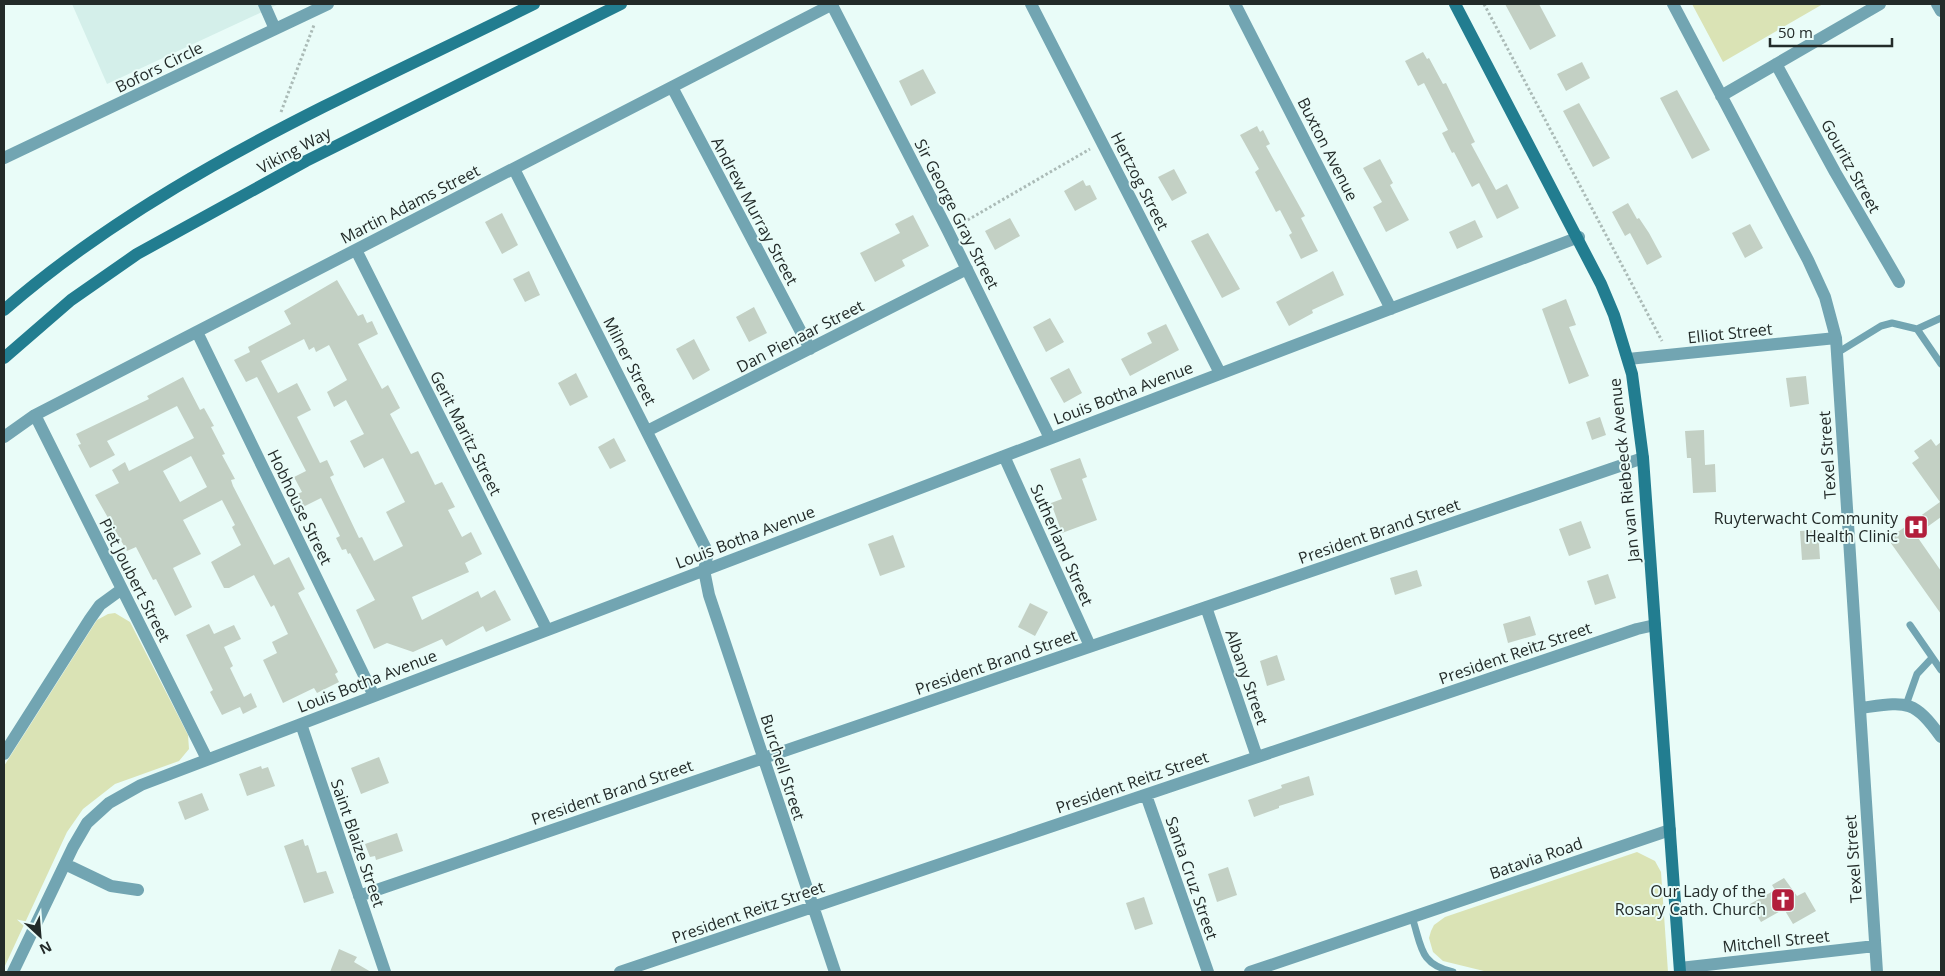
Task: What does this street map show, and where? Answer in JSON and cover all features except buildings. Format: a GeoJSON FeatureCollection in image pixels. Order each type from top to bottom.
{"type":"FeatureCollection","features":[{"type":"Feature","properties":{"kind":"main road","name":"Viking Way"},"geometry":{"type":"LineString","coordinates":[[4,310],[61,264],[167,191],[218,160],[534,4]]}},
{"type":"Feature","properties":{"kind":"main road","name":"Viking Way"},"geometry":{"type":"LineString","coordinates":[[4,358],[72,300],[137,254],[306,161],[621,4]]}},
{"type":"Feature","properties":{"kind":"main road","name":"Jan van Riebeeck Avenue"},"geometry":{"type":"LineString","coordinates":[[1455,4],[1579,237],[1601,284],[1628,359],[1642,458],[1680,970]]}},
{"type":"Feature","properties":{"kind":"street"},"geometry":{"type":"LineString","coordinates":[[264,4],[275,29]]}},
{"type":"Feature","properties":{"kind":"street","name":"Bofors Circle"},"geometry":{"type":"LineString","coordinates":[[4,158],[328,4]]}},
{"type":"Feature","properties":{"kind":"street","name":"Martin Adams Street"},"geometry":{"type":"LineString","coordinates":[[4,437],[35,416],[833,4]]}},
{"type":"Feature","properties":{"kind":"street","name":"Sir George Gray Street"},"geometry":{"type":"LineString","coordinates":[[833,4],[1050,438]]}},
{"type":"Feature","properties":{"kind":"street","name":"Hertzog Street"},"geometry":{"type":"LineString","coordinates":[[1031,4],[1220,374]]}},
{"type":"Feature","properties":{"kind":"street","name":"Buxton Avenue"},"geometry":{"type":"LineString","coordinates":[[1235,4],[1392,308]]}},
{"type":"Feature","properties":{"kind":"street","name":"Texel Street"},"geometry":{"type":"LineString","coordinates":[[1673,4],[1808,260],[1825,297],[1836,338],[1877,972]]}},
{"type":"Feature","properties":{"kind":"street"},"geometry":{"type":"LineString","coordinates":[[1721,96],[1880,4]]}},
{"type":"Feature","properties":{"kind":"street"},"geometry":{"type":"LineString","coordinates":[[1937,4],[1941,11]]}},
{"type":"Feature","properties":{"kind":"street","name":"Gouritz Street"},"geometry":{"type":"LineString","coordinates":[[1776,64],[1835,172],[1899,282]]}},
{"type":"Feature","properties":{"kind":"street","name":"Andrew Murray Street"},"geometry":{"type":"LineString","coordinates":[[672,87],[810,349]]}},
{"type":"Feature","properties":{"kind":"street","name":"Milner Street"},"geometry":{"type":"LineString","coordinates":[[514,169],[706,549],[707,557],[704,570]]}},
{"type":"Feature","properties":{"kind":"street","name":"Louis Botha Avenue"},"geometry":{"type":"LineString","coordinates":[[13,972],[87,823],[109,803],[141,785],[1579,237]]}},
{"type":"Feature","properties":{"kind":"street","name":"Gerit Maritz Street"},"geometry":{"type":"LineString","coordinates":[[356,250],[547,630]]}},
{"type":"Feature","properties":{"kind":"street","name":"Dan Pienaar Street"},"geometry":{"type":"LineString","coordinates":[[647,431],[967,269]]}},
{"type":"Feature","properties":{"kind":"street","name":"Hobhouse Street"},"geometry":{"type":"LineString","coordinates":[[197,332],[374,696]]}},
{"type":"Feature","properties":{"kind":"street","name":"Elliot Street"},"geometry":{"type":"LineString","coordinates":[[1628,359],[1836,338]]}},
{"type":"Feature","properties":{"kind":"street","name":"Piet Joubert Street"},"geometry":{"type":"LineString","coordinates":[[35,416],[207,760]]}},
{"type":"Feature","properties":{"kind":"street","name":"Sutherland Street"},"geometry":{"type":"LineString","coordinates":[[1004,456],[1090,646]]}},
{"type":"Feature","properties":{"kind":"street","name":"President Brand Street"},"geometry":{"type":"LineString","coordinates":[[359,896],[1642,458]]}},
{"type":"Feature","properties":{"kind":"street","name":"Burchell Street"},"geometry":{"type":"LineString","coordinates":[[704,570],[708,595],[836,972]]}},
{"type":"Feature","properties":{"kind":"street"},"geometry":{"type":"LineString","coordinates":[[4,754],[100,605],[122,590]]}},
{"type":"Feature","properties":{"kind":"street","name":"Albany Street"},"geometry":{"type":"LineString","coordinates":[[1206,607],[1257,757]]}},
{"type":"Feature","properties":{"kind":"street","name":"President Reitz Street"},"geometry":{"type":"LineString","coordinates":[[620,972],[1654,625]]}},
{"type":"Feature","properties":{"kind":"street"},"geometry":{"type":"LineString","coordinates":[[1860,708],[1906,705],[1920,710],[1941,737]]}},
{"type":"Feature","properties":{"kind":"street","name":"Saint Blaize Street"},"geometry":{"type":"LineString","coordinates":[[301,724],[385,972]]}},
{"type":"Feature","properties":{"kind":"street","name":"Santa Cruz Street"},"geometry":{"type":"LineString","coordinates":[[1146,794],[1208,972]]}},
{"type":"Feature","properties":{"kind":"street","name":"Batavia Road"},"geometry":{"type":"LineString","coordinates":[[1250,972],[1670,830]]}},
{"type":"Feature","properties":{"kind":"street"},"geometry":{"type":"LineString","coordinates":[[65,864],[111,886],[138,890]]}},
{"type":"Feature","properties":{"kind":"street","name":"Mitchell Street"},"geometry":{"type":"LineString","coordinates":[[1680,970],[1875,946]]}},
{"type":"Feature","properties":{"kind":"lane"},"geometry":{"type":"LineString","coordinates":[[1837,353],[1887,324],[1892,323],[1917,329],[1941,318]]}},
{"type":"Feature","properties":{"kind":"lane"},"geometry":{"type":"LineString","coordinates":[[1917,329],[1941,364]]}},
{"type":"Feature","properties":{"kind":"lane"},"geometry":{"type":"LineString","coordinates":[[1910,625],[1941,670]]}},
{"type":"Feature","properties":{"kind":"lane"},"geometry":{"type":"LineString","coordinates":[[1906,705],[1917,674],[1932,658]]}},
{"type":"Feature","properties":{"kind":"lane"},"geometry":{"type":"LineString","coordinates":[[1412,917],[1425,957],[1434,966],[1453,972]]}},
{"type":"Feature","properties":{"kind":"path"},"geometry":{"type":"LineString","coordinates":[[1484,4],[1629,274],[1664,344]]}},
{"type":"Feature","properties":{"kind":"path"},"geometry":{"type":"LineString","coordinates":[[281,112],[314,26]]}},
{"type":"Feature","properties":{"kind":"path"},"geometry":{"type":"LineString","coordinates":[[948,231],[1102,142]]}},
{"type":"Feature","properties":{"kind":"shaded area"},"geometry":{"type":"Polygon","coordinates":[[[72,4],[279,4],[107,84],[72,4]]]}},
{"type":"Feature","properties":{"kind":"green space"},"geometry":{"type":"Polygon","coordinates":[[[1692,4],[1823,4],[1723,62],[1692,4]]]}},
{"type":"Feature","properties":{"kind":"green space"},"geometry":{"type":"Polygon","coordinates":[[[115,613],[130,622],[188,735],[189,749],[179,761],[115,784],[83,809],[67,832],[4,968],[4,766],[97,620],[108,614],[115,613]]]}},
{"type":"Feature","properties":{"kind":"green space"},"geometry":{"type":"Polygon","coordinates":[[[1637,852],[1655,861],[1661,872],[1668,972],[1488,972],[1443,961],[1433,952],[1429,938],[1431,931],[1434,925],[1445,917],[1637,852]]]}},
{"type":"Feature","properties":{"kind":"place","name":"Ruyterwacht Community Health Clinic"},"geometry":{"type":"Point","coordinates":[1916,527]}},
{"type":"Feature","properties":{"kind":"place","name":"Our Lady of the Rosary Cath. Church"},"geometry":{"type":"Point","coordinates":[1783,900]}}]}
